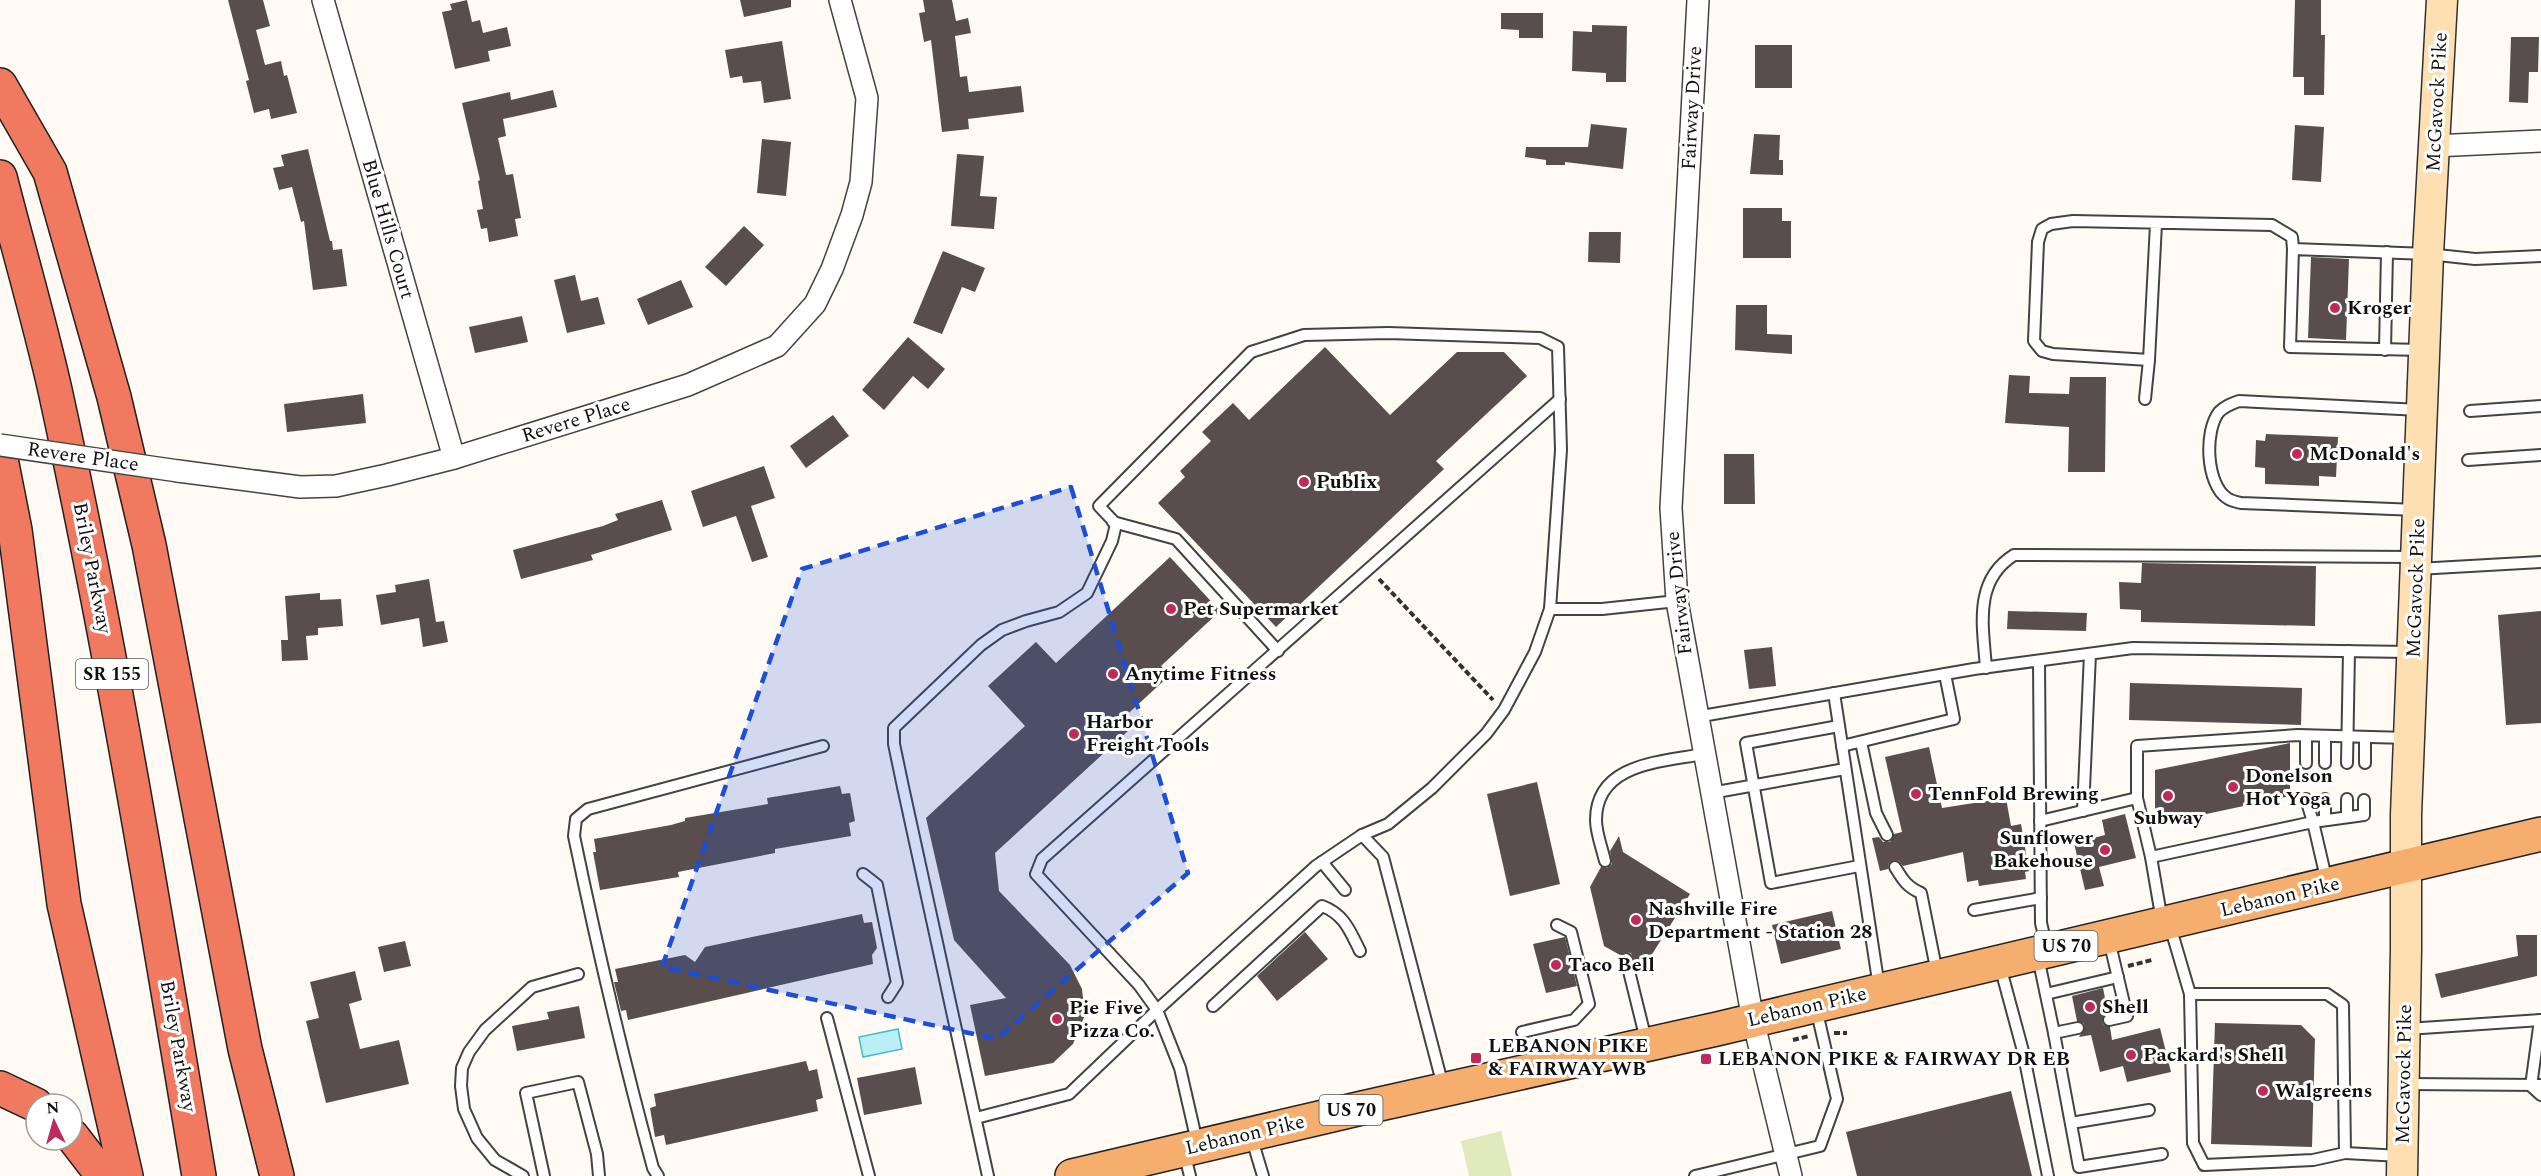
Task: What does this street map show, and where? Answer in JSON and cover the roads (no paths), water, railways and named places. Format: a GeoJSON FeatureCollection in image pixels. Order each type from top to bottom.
{"type":"FeatureCollection","features":[{"type":"Feature","properties":{"kind":"highway"},"geometry":{"type":"LineString","coordinates":[[0,85],[50,172],[114,397],[149,545],[245,1048],[277,1176]]}},
{"type":"Feature","properties":{"kind":"highway","name":"Briley Parkway"},"geometry":{"type":"LineString","coordinates":[[0,177],[54,387],[93,570],[139,819],[200,1176]]}},
{"type":"Feature","properties":{"kind":"highway"},"geometry":{"type":"LineString","coordinates":[[0,454],[15,530],[64,904],[126,1176]]}},
{"type":"Feature","properties":{"kind":"highway"},"geometry":{"type":"LineString","coordinates":[[0,1088],[24,1099]]}},
{"type":"Feature","properties":{"kind":"highway"},"geometry":{"type":"LineString","coordinates":[[84,1151],[103,1176]]}},
{"type":"Feature","properties":{"kind":"main road","name":"McGavock Pike"},"geometry":{"type":"LineString","coordinates":[[2402,1166],[2406,949],[2404,868],[2428,254],[2442,0]]}},
{"type":"Feature","properties":{"kind":"main road","name":"Lebanon Pike"},"geometry":{"type":"LineString","coordinates":[[1072,1176],[1190,1157],[1250,1133],[1753,1020],[2541,834]]}},
{"type":"Feature","properties":{"kind":"street","name":"Blue Hills Court"},"geometry":{"type":"LineString","coordinates":[[323,0],[454,458]]}},
{"type":"Feature","properties":{"kind":"street","name":"Revere Place"},"geometry":{"type":"LineString","coordinates":[[0,445],[264,484],[300,487],[336,486],[454,458],[688,385],[777,346],[815,304],[832,269],[852,215],[861,182],[867,98],[840,0]]}},
{"type":"Feature","properties":{"kind":"street","name":"Fairway Drive"},"geometry":{"type":"LineString","coordinates":[[1698,0],[1671,508],[1677,601],[1696,717],[1753,1020],[1791,1176]]}},
{"type":"Feature","properties":{"kind":"street"},"geometry":{"type":"LineString","coordinates":[[2434,146],[2541,141]]}},
{"type":"Feature","properties":{"kind":"lane"},"geometry":{"type":"LineString","coordinates":[[2149,360],[2053,354],[2042,351],[2034,341],[2038,242],[2042,229],[2051,224],[2073,221],[2272,225],[2292,237],[2290,347],[2426,351]]}},
{"type":"Feature","properties":{"kind":"lane"},"geometry":{"type":"LineString","coordinates":[[2145,399],[2156,224]]}},
{"type":"Feature","properties":{"kind":"lane"},"geometry":{"type":"LineString","coordinates":[[2293,249],[2428,254],[2475,259],[2541,256]]}},
{"type":"Feature","properties":{"kind":"lane"},"geometry":{"type":"LineString","coordinates":[[2385,350],[2387,252]]}},
{"type":"Feature","properties":{"kind":"lane"},"geometry":{"type":"LineString","coordinates":[[976,1118],[1069,1094],[1157,1010],[1322,862],[1362,835],[1388,824],[1432,788],[1486,734],[1503,710],[1534,652],[1550,609],[1561,450],[1558,347],[1540,338],[1388,333],[1304,335],[1251,352],[1100,506],[1116,524],[1113,541],[1087,593],[1059,612],[1002,630],[981,645],[894,728],[894,744],[903,787],[988,1176]]}},
{"type":"Feature","properties":{"kind":"lane"},"geometry":{"type":"LineString","coordinates":[[1190,1157],[1180,1068],[1157,1010],[1139,986],[1036,874],[1042,859],[1560,399]]}},
{"type":"Feature","properties":{"kind":"lane"},"geometry":{"type":"LineString","coordinates":[[2419,510],[2241,503],[2228,499],[2219,490],[2214,477],[2209,435],[2218,413],[2226,405],[2239,401],[2423,410]]}},
{"type":"Feature","properties":{"kind":"lane"},"geometry":{"type":"LineString","coordinates":[[2470,411],[2541,406]]}},
{"type":"Feature","properties":{"kind":"lane"},"geometry":{"type":"LineString","coordinates":[[2468,460],[2541,455]]}},
{"type":"Feature","properties":{"kind":"lane"},"geometry":{"type":"LineString","coordinates":[[1113,522],[1176,539],[1278,651]]}},
{"type":"Feature","properties":{"kind":"lane"},"geometry":{"type":"LineString","coordinates":[[1986,668],[1983,593],[2002,562],[2014,555],[2394,555],[2417,563],[2541,562]]}},
{"type":"Feature","properties":{"kind":"lane"},"geometry":{"type":"LineString","coordinates":[[1550,609],[1602,609],[1677,601]]}},
{"type":"Feature","properties":{"kind":"lane"},"geometry":{"type":"LineString","coordinates":[[1696,717],[1945,674],[2133,648],[2413,652]]}},
{"type":"Feature","properties":{"kind":"lane"},"geometry":{"type":"LineString","coordinates":[[2347,763],[2349,651]]}},
{"type":"Feature","properties":{"kind":"lane"},"geometry":{"type":"LineString","coordinates":[[2083,811],[2090,654]]}},
{"type":"Feature","properties":{"kind":"lane"},"geometry":{"type":"LineString","coordinates":[[2040,661],[2042,951],[2046,994],[2079,1167],[2163,1155]]}},
{"type":"Feature","properties":{"kind":"lane"},"geometry":{"type":"LineString","coordinates":[[1842,746],[1954,720],[1945,674]]}},
{"type":"Feature","properties":{"kind":"lane"},"geometry":{"type":"LineString","coordinates":[[1834,693],[1879,990]]}},
{"type":"Feature","properties":{"kind":"lane"},"geometry":{"type":"LineString","coordinates":[[1839,726],[1746,744],[1771,883],[1860,866]]}},
{"type":"Feature","properties":{"kind":"lane"},"geometry":{"type":"LineString","coordinates":[[2402,1166],[2345,1153],[2313,1160],[2204,1165],[2193,1143],[2190,994],[2166,924],[2137,798],[2138,746],[2302,736],[2409,738]]}},
{"type":"Feature","properties":{"kind":"lane"},"geometry":{"type":"LineString","coordinates":[[2302,736],[2306,763]]}},
{"type":"Feature","properties":{"kind":"lane"},"geometry":{"type":"LineString","coordinates":[[2325,736],[2325,763]]}},
{"type":"Feature","properties":{"kind":"lane"},"geometry":{"type":"LineString","coordinates":[[2365,737],[2365,763]]}},
{"type":"Feature","properties":{"kind":"lane"},"geometry":{"type":"LineString","coordinates":[[1861,742],[1876,813],[1887,835]]}},
{"type":"Feature","properties":{"kind":"lane"},"geometry":{"type":"LineString","coordinates":[[658,1176],[653,1168],[638,1111],[594,932],[574,836],[576,819],[588,809],[823,746]]}},
{"type":"Feature","properties":{"kind":"lane"},"geometry":{"type":"LineString","coordinates":[[1605,861],[1596,820],[1598,807],[1610,783],[1629,770],[1703,754]]}},
{"type":"Feature","properties":{"kind":"lane"},"geometry":{"type":"LineString","coordinates":[[1710,793],[1845,769]]}},
{"type":"Feature","properties":{"kind":"lane"},"geometry":{"type":"LineString","coordinates":[[2040,821],[2137,798]]}},
{"type":"Feature","properties":{"kind":"lane"},"geometry":{"type":"LineString","coordinates":[[2306,799],[2328,886]]}},
{"type":"Feature","properties":{"kind":"lane"},"geometry":{"type":"LineString","coordinates":[[2325,799],[2325,820]]}},
{"type":"Feature","properties":{"kind":"lane"},"geometry":{"type":"LineString","coordinates":[[2347,799],[2347,817]]}},
{"type":"Feature","properties":{"kind":"lane"},"geometry":{"type":"LineString","coordinates":[[2151,857],[2313,822],[2364,815],[2364,800]]}},
{"type":"Feature","properties":{"kind":"lane"},"geometry":{"type":"LineString","coordinates":[[1362,835],[1383,857],[1444,1089]]}},
{"type":"Feature","properties":{"kind":"lane"},"geometry":{"type":"LineString","coordinates":[[1322,862],[1345,890]]}},
{"type":"Feature","properties":{"kind":"lane"},"geometry":{"type":"LineString","coordinates":[[1896,867],[1904,883],[1910,889],[1921,893],[1938,976]]}},
{"type":"Feature","properties":{"kind":"lane"},"geometry":{"type":"LineString","coordinates":[[863,874],[877,885],[895,963],[897,983],[888,997]]}},
{"type":"Feature","properties":{"kind":"lane"},"geometry":{"type":"LineString","coordinates":[[1974,910],[2041,897]]}},
{"type":"Feature","properties":{"kind":"lane"},"geometry":{"type":"LineString","coordinates":[[1213,1006],[1322,906],[1335,910],[1344,921],[1360,951]]}},
{"type":"Feature","properties":{"kind":"lane"},"geometry":{"type":"LineString","coordinates":[[1522,1032],[1574,1020],[1589,1004],[1571,932],[1557,925]]}},
{"type":"Feature","properties":{"kind":"lane"},"geometry":{"type":"LineString","coordinates":[[2108,936],[2127,1016],[2109,1020]]}},
{"type":"Feature","properties":{"kind":"lane"},"geometry":{"type":"LineString","coordinates":[[1626,959],[1647,1043]]}},
{"type":"Feature","properties":{"kind":"lane"},"geometry":{"type":"LineString","coordinates":[[1999,962],[2022,1050],[2048,1176]]}},
{"type":"Feature","properties":{"kind":"lane"},"geometry":{"type":"LineString","coordinates":[[523,1176],[495,1160],[477,1138],[464,1109],[461,1086],[462,1068],[469,1052],[485,1030],[532,987],[578,974]]}},
{"type":"Feature","properties":{"kind":"lane"},"geometry":{"type":"LineString","coordinates":[[2046,994],[2118,977]]}},
{"type":"Feature","properties":{"kind":"lane"},"geometry":{"type":"LineString","coordinates":[[2190,994],[2327,993],[2343,1005],[2345,1153]]}},
{"type":"Feature","properties":{"kind":"lane"},"geometry":{"type":"LineString","coordinates":[[1695,1176],[1820,1146],[1837,1099],[1816,1005]]}},
{"type":"Feature","properties":{"kind":"lane"},"geometry":{"type":"LineString","coordinates":[[827,1018],[869,1176]]}},
{"type":"Feature","properties":{"kind":"lane"},"geometry":{"type":"LineString","coordinates":[[2404,1029],[2540,1020],[2536,1085],[2541,1095]]}},
{"type":"Feature","properties":{"kind":"lane"},"geometry":{"type":"LineString","coordinates":[[2054,1033],[2078,1028]]}},
{"type":"Feature","properties":{"kind":"lane"},"geometry":{"type":"LineString","coordinates":[[544,1176],[526,1093],[578,1082],[597,1154],[599,1176]]}},
{"type":"Feature","properties":{"kind":"lane"},"geometry":{"type":"LineString","coordinates":[[2403,1084],[2536,1085]]}},
{"type":"Feature","properties":{"kind":"lane"},"geometry":{"type":"LineString","coordinates":[[2071,1123],[2149,1110]]}},
{"type":"Feature","properties":{"kind":"lane"},"geometry":{"type":"LineString","coordinates":[[1250,1133],[1263,1176]]}},
{"type":"Feature","properties":{"kind":"water"},"geometry":{"type":"Polygon","coordinates":[[[898,1029],[902,1049],[863,1057],[859,1037],[898,1029]]]}},
{"type":"Feature","properties":{"kind":"place","name":"Kroger"},"geometry":{"type":"Point","coordinates":[2335,308]}},
{"type":"Feature","properties":{"kind":"place","name":"McDonald's"},"geometry":{"type":"Point","coordinates":[2297,454]}},
{"type":"Feature","properties":{"kind":"place","name":"Publix"},"geometry":{"type":"Point","coordinates":[1304,482]}},
{"type":"Feature","properties":{"kind":"place","name":"Pet Supermarket"},"geometry":{"type":"Point","coordinates":[1171,609]}},
{"type":"Feature","properties":{"kind":"place","name":"Anytime Fitness"},"geometry":{"type":"Point","coordinates":[1113,674]}},
{"type":"Feature","properties":{"kind":"place","name":"Harbor Freight Tools"},"geometry":{"type":"Point","coordinates":[1074,734]}},
{"type":"Feature","properties":{"kind":"place","name":"Donelson Hot Yoga"},"geometry":{"type":"Point","coordinates":[2233,787]}},
{"type":"Feature","properties":{"kind":"place","name":"TennFold Brewing"},"geometry":{"type":"Point","coordinates":[1916,794]}},
{"type":"Feature","properties":{"kind":"place","name":"Subway"},"geometry":{"type":"Point","coordinates":[2168,796]}},
{"type":"Feature","properties":{"kind":"place","name":"Sunflower Bakehouse"},"geometry":{"type":"Point","coordinates":[2105,850]}},
{"type":"Feature","properties":{"kind":"place","name":"Nashville Fire Department - Station 28"},"geometry":{"type":"Point","coordinates":[1636,920]}},
{"type":"Feature","properties":{"kind":"place","name":"Taco Bell"},"geometry":{"type":"Point","coordinates":[1556,965]}},
{"type":"Feature","properties":{"kind":"place","name":"Shell"},"geometry":{"type":"Point","coordinates":[2090,1007]}},
{"type":"Feature","properties":{"kind":"place","name":"Pie Five Pizza Co."},"geometry":{"type":"Point","coordinates":[1057,1019]}},
{"type":"Feature","properties":{"kind":"place","name":"Packard's Shell"},"geometry":{"type":"Point","coordinates":[2131,1055]}},
{"type":"Feature","properties":{"kind":"place","name":"LEBANON PIKE & FAIRWAY WB"},"geometry":{"type":"Point","coordinates":[1476,1058]}},
{"type":"Feature","properties":{"kind":"place","name":"LEBANON PIKE & FAIRWAY DR EB"},"geometry":{"type":"Point","coordinates":[1706,1059]}},
{"type":"Feature","properties":{"kind":"place","name":"Walgreens"},"geometry":{"type":"Point","coordinates":[2263,1091]}}]}
